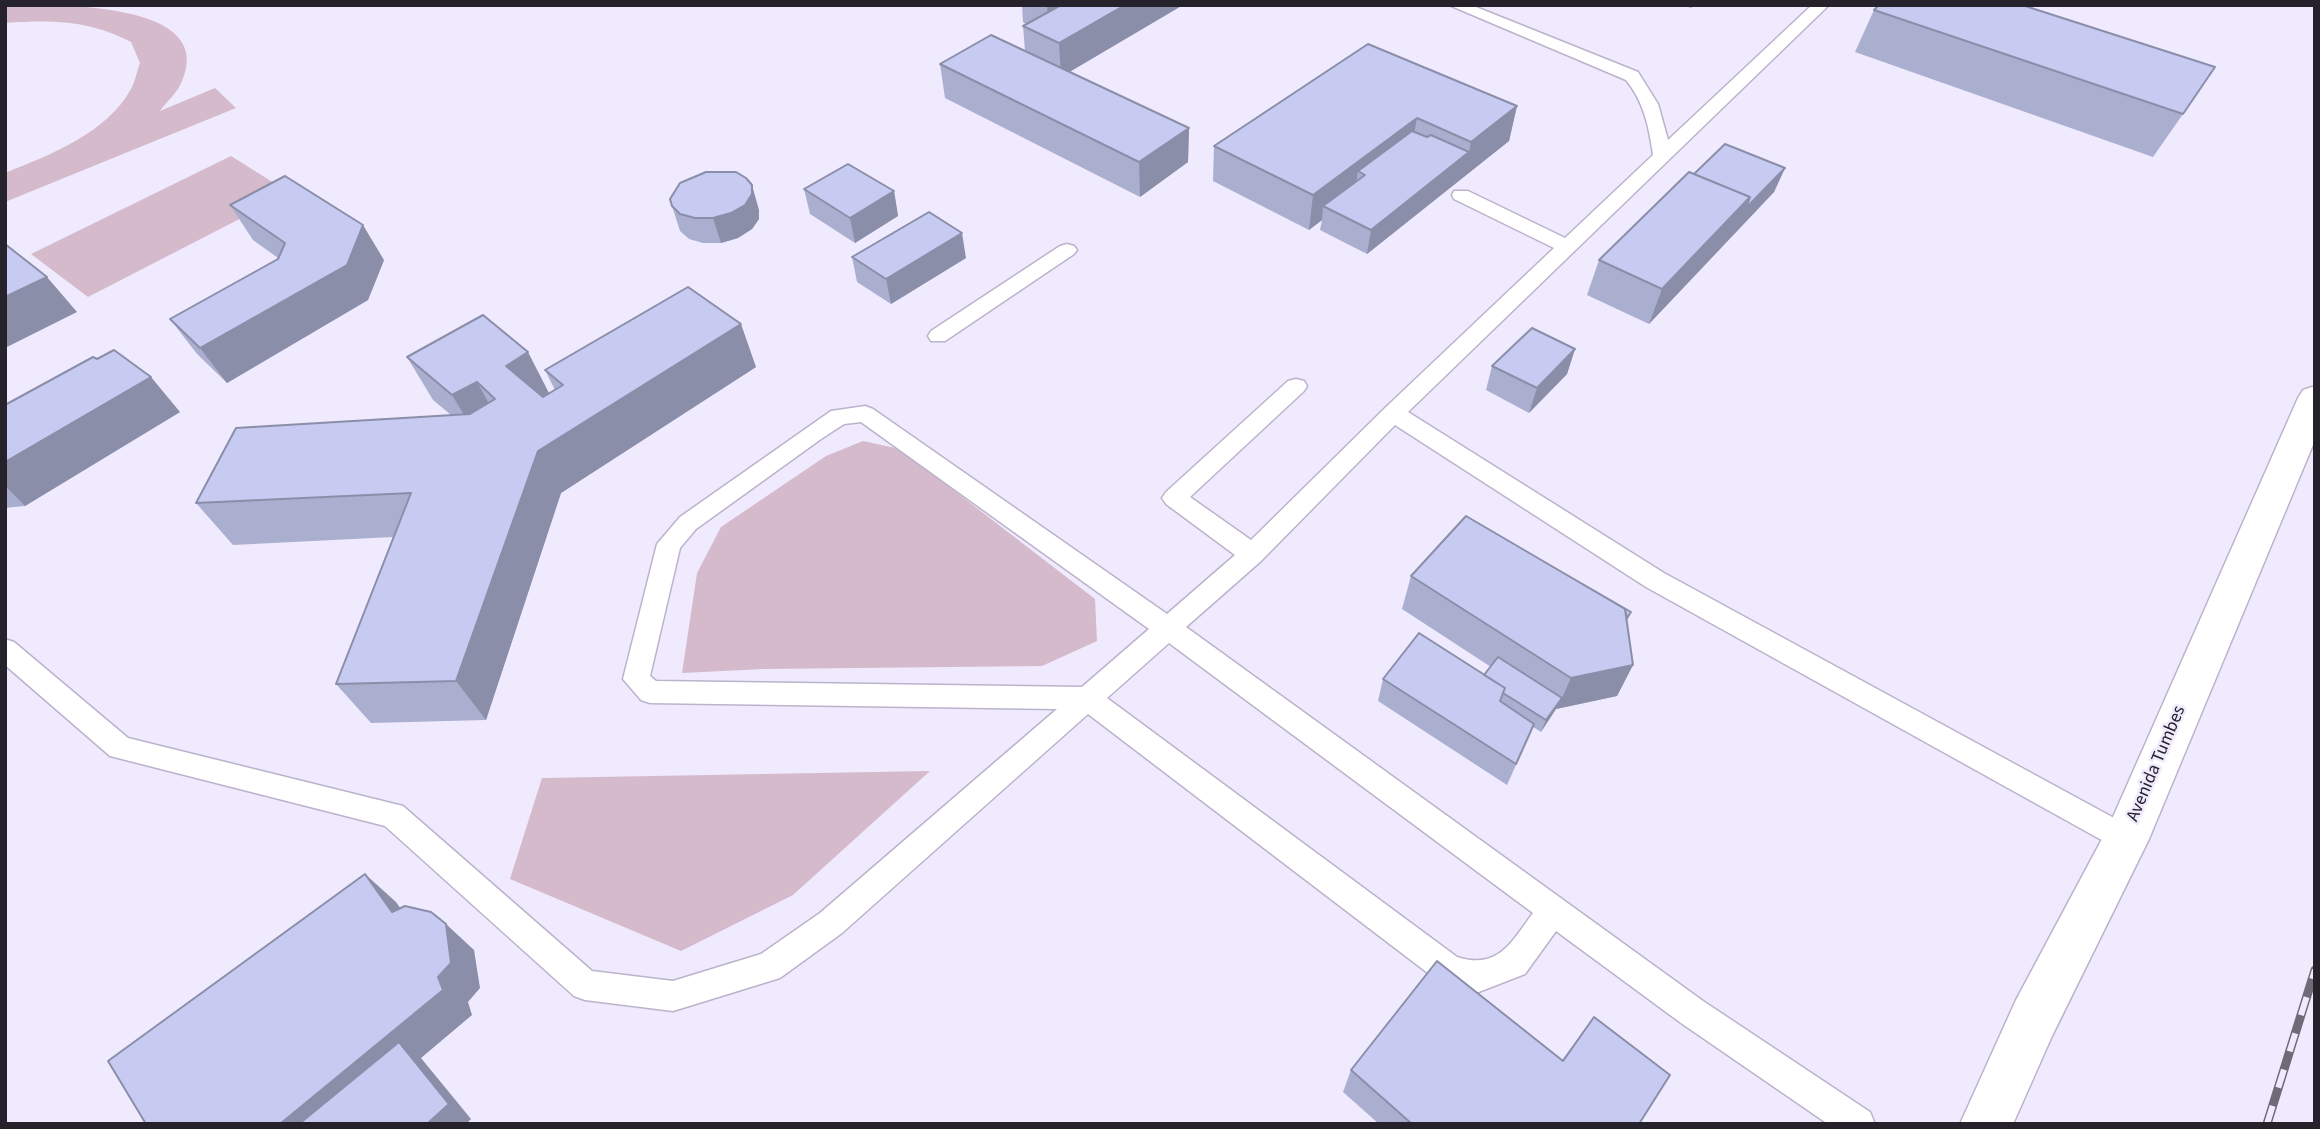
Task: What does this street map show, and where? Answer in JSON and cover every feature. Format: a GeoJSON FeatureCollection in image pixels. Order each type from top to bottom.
{"type":"FeatureCollection","features":[{"type":"Feature","properties":{"kind":"street","name":"Avenida Tumbes"},"geometry":{"type":"LineString","coordinates":[[1986,1124],[2034,1018],[2126,839],[2315,398]]}},
{"type":"Feature","properties":{"kind":"lane"},"geometry":{"type":"LineString","coordinates":[[1457,5],[1632,76],[1647,92],[1656,120],[1662,156]]}},
{"type":"Feature","properties":{"kind":"lane"},"geometry":{"type":"LineString","coordinates":[[5,649],[120,748],[393,815],[585,985],[673,996],[769,967],[831,923],[1252,554],[1393,413],[1821,5]]}},
{"type":"Feature","properties":{"kind":"lane"},"geometry":{"type":"LineString","coordinates":[[1461,195],[1567,247]]}},
{"type":"Feature","properties":{"kind":"lane"},"geometry":{"type":"LineString","coordinates":[[938,336],[1067,250]]}},
{"type":"Feature","properties":{"kind":"lane"},"geometry":{"type":"LineString","coordinates":[[1252,554],[1174,498],[1296,386]]}},
{"type":"Feature","properties":{"kind":"lane"},"geometry":{"type":"LineString","coordinates":[[1393,413],[1655,580],[2126,839]]}},
{"type":"Feature","properties":{"kind":"lane"},"geometry":{"type":"LineString","coordinates":[[1554,910],[1514,963],[1476,978],[1448,969],[1087,698],[650,692],[636,679],[669,544],[688,523],[814,433],[839,417],[865,414],[1168,626],[1554,910],[1758,1061],[1858,1124]]}},
{"type":"Feature","properties":{"kind":"shaded area"},"geometry":{"type":"Polygon","coordinates":[[[5,5],[92,8],[155,21],[176,35],[186,54],[182,81],[160,111],[215,88],[236,108],[5,202],[5,173],[76,141],[108,118],[121,105],[131,89],[140,63],[131,42],[100,29],[55,22],[5,23],[5,5]]]}},
{"type":"Feature","properties":{"kind":"shaded area"},"geometry":{"type":"Polygon","coordinates":[[[231,156],[290,193],[88,297],[31,254],[231,156]]]}},
{"type":"Feature","properties":{"kind":"shaded area"},"geometry":{"type":"Polygon","coordinates":[[[863,441],[900,449],[1095,599],[1097,641],[1042,666],[764,669],[682,673],[697,573],[721,527],[826,456],[863,441]]]}},
{"type":"Feature","properties":{"kind":"shaded area"},"geometry":{"type":"Polygon","coordinates":[[[930,771],[793,895],[681,951],[510,879],[542,778],[930,771]]]}},
{"type":"Feature","properties":{"kind":"building"},"geometry":{"type":"Polygon","coordinates":[[[1061,5],[1125,5],[1059,43],[1023,26],[1061,5]]]}},
{"type":"Feature","properties":{"kind":"building"},"geometry":{"type":"Polygon","coordinates":[[[1879,5],[2022,5],[2215,67],[2183,114],[1874,10],[1879,5]]]}},
{"type":"Feature","properties":{"kind":"building"},"geometry":{"type":"Polygon","coordinates":[[[991,35],[1189,128],[1139,162],[940,64],[991,35]]]}},
{"type":"Feature","properties":{"kind":"building"},"geometry":{"type":"Polygon","coordinates":[[[1368,44],[1517,106],[1471,142],[1417,118],[1313,195],[1214,146],[1368,44]]]}},
{"type":"Feature","properties":{"kind":"building"},"geometry":{"type":"Polygon","coordinates":[[[1412,131],[1427,137],[1431,135],[1469,152],[1371,230],[1323,206],[1365,175],[1358,171],[1412,131]]]}},
{"type":"Feature","properties":{"kind":"building"},"geometry":{"type":"Polygon","coordinates":[[[1725,144],[1785,168],[1746,208],[1750,197],[1694,174],[1725,144]]]}},
{"type":"Feature","properties":{"kind":"building"},"geometry":{"type":"Polygon","coordinates":[[[848,164],[894,191],[850,218],[804,189],[848,164]]]}},
{"type":"Feature","properties":{"kind":"building"},"geometry":{"type":"Polygon","coordinates":[[[706,172],[736,172],[746,178],[752,185],[752,194],[745,205],[731,213],[713,218],[695,218],[680,214],[672,206],[670,199],[680,183],[706,172]]]}},
{"type":"Feature","properties":{"kind":"building"},"geometry":{"type":"Polygon","coordinates":[[[1689,172],[1750,197],[1662,289],[1599,260],[1689,172]]]}},
{"type":"Feature","properties":{"kind":"building"},"geometry":{"type":"Polygon","coordinates":[[[285,176],[363,225],[347,265],[200,348],[170,319],[278,259],[285,243],[230,205],[285,176]]]}},
{"type":"Feature","properties":{"kind":"building"},"geometry":{"type":"Polygon","coordinates":[[[929,212],[962,233],[886,279],[852,257],[929,212]]]}},
{"type":"Feature","properties":{"kind":"building"},"geometry":{"type":"Polygon","coordinates":[[[5,244],[47,277],[5,297],[5,244]]]}},
{"type":"Feature","properties":{"kind":"building"},"geometry":{"type":"Polygon","coordinates":[[[688,287],[741,324],[538,451],[456,681],[336,684],[411,493],[196,503],[236,428],[470,414],[495,399],[477,382],[452,395],[407,357],[483,315],[528,352],[506,366],[543,397],[563,385],[545,370],[688,287]]]}},
{"type":"Feature","properties":{"kind":"building"},"geometry":{"type":"Polygon","coordinates":[[[1532,328],[1575,349],[1537,388],[1492,366],[1532,328]]]}},
{"type":"Feature","properties":{"kind":"building"},"geometry":{"type":"Polygon","coordinates":[[[114,350],[151,377],[5,462],[5,405],[93,357],[97,359],[114,350]]]}},
{"type":"Feature","properties":{"kind":"building"},"geometry":{"type":"Polygon","coordinates":[[[1466,516],[1625,609],[1633,665],[1571,678],[1411,576],[1466,516]]]}},
{"type":"Feature","properties":{"kind":"building"},"geometry":{"type":"Polygon","coordinates":[[[1567,575],[1631,612],[1627,618],[1625,609],[1567,575]]]}},
{"type":"Feature","properties":{"kind":"building"},"geometry":{"type":"Polygon","coordinates":[[[1419,633],[1505,688],[1500,701],[1534,724],[1516,764],[1383,679],[1419,633]]]}},
{"type":"Feature","properties":{"kind":"building"},"geometry":{"type":"Polygon","coordinates":[[[1498,657],[1562,698],[1546,720],[1503,693],[1505,688],[1484,675],[1498,657]]]}},
{"type":"Feature","properties":{"kind":"building"},"geometry":{"type":"Polygon","coordinates":[[[365,874],[392,912],[405,906],[431,912],[446,924],[451,963],[438,977],[443,990],[280,1124],[146,1124],[108,1061],[365,874]]]}},
{"type":"Feature","properties":{"kind":"building"},"geometry":{"type":"Polygon","coordinates":[[[1437,961],[1563,1061],[1594,1017],[1670,1075],[1639,1124],[1412,1124],[1351,1070],[1437,961]]]}},
{"type":"Feature","properties":{"kind":"building"},"geometry":{"type":"Polygon","coordinates":[[[399,1042],[449,1104],[427,1124],[299,1124],[399,1042]]]}},
{"type":"Feature","properties":{"kind":"railway"},"geometry":{"type":"LineString","coordinates":[[2267,1124],[2315,970]]}}]}
